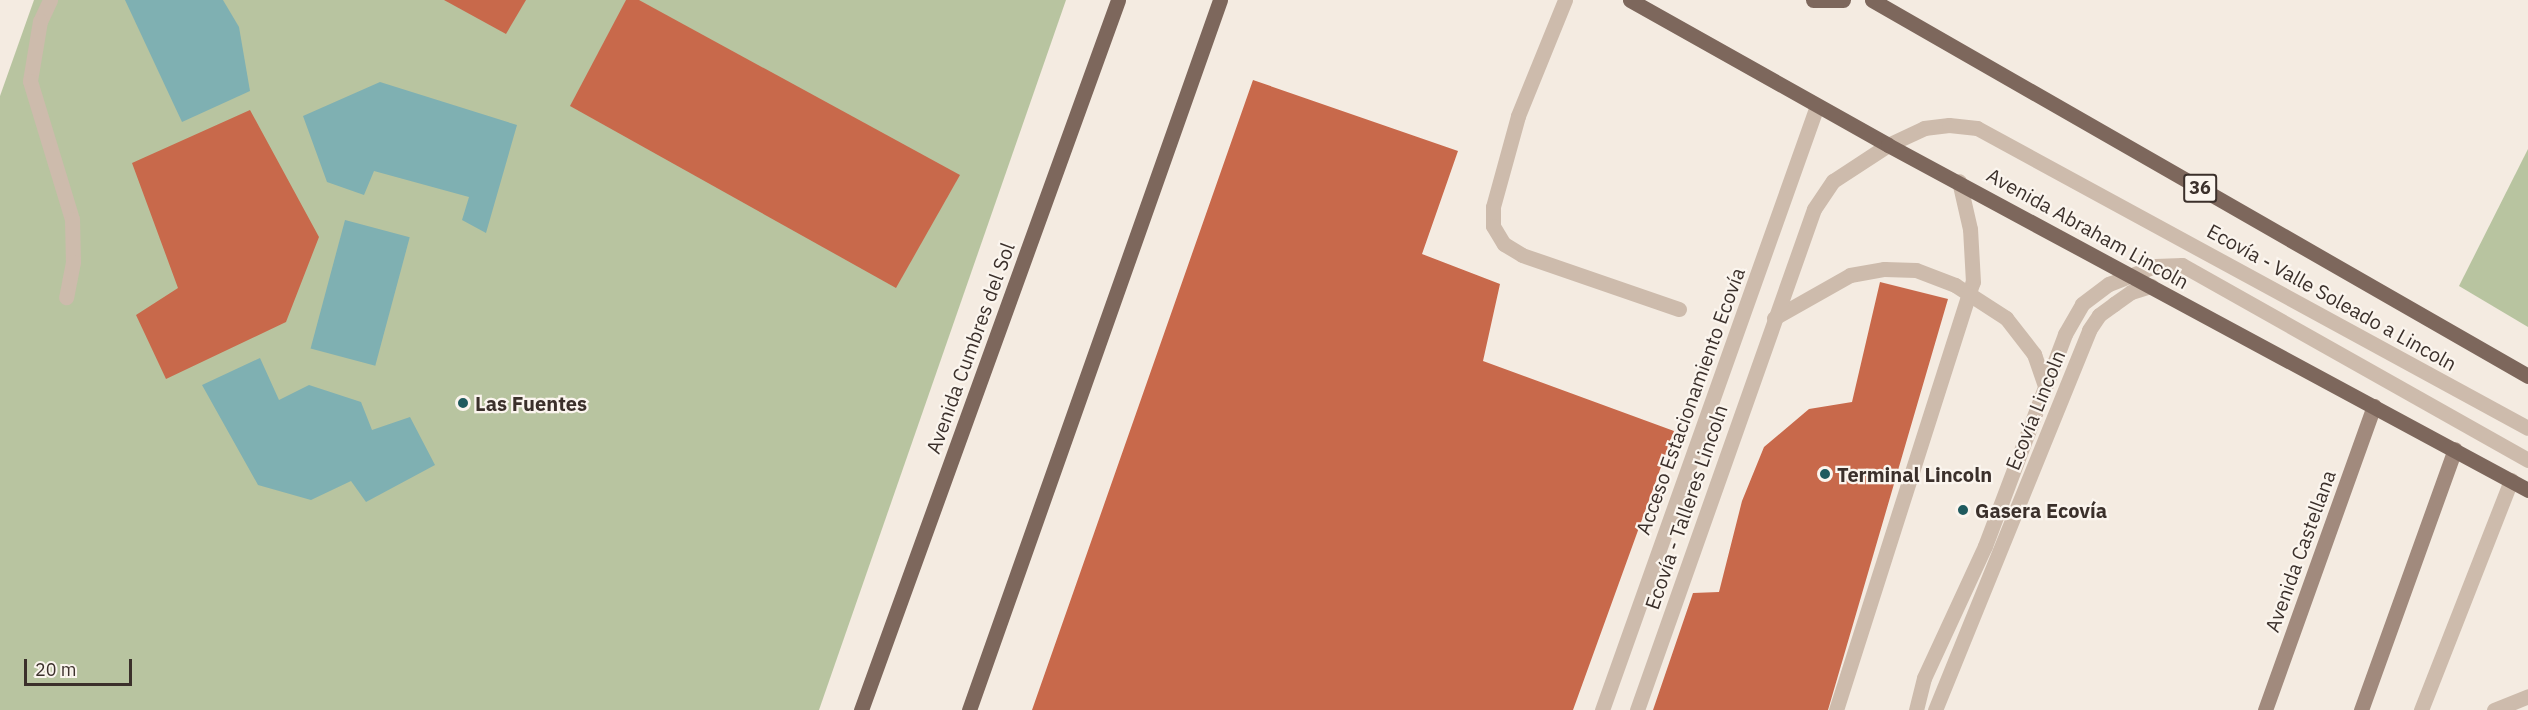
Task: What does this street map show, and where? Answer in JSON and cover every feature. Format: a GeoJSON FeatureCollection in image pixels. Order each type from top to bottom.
{"type":"FeatureCollection","features":[{"type":"Feature","properties":{"kind":"main road","name":"Avenida Cumbres del Sol"},"geometry":{"type":"LineString","coordinates":[[861,710],[1118,0]]}},
{"type":"Feature","properties":{"kind":"main road"},"geometry":{"type":"LineString","coordinates":[[969,710],[1220,0]]}},
{"type":"Feature","properties":{"kind":"main road","name":"Avenida Abraham Lincoln"},"geometry":{"type":"LineString","coordinates":[[1630,0],[1888,145],[2455,448],[2528,490]]}},
{"type":"Feature","properties":{"kind":"main road"},"geometry":{"type":"LineString","coordinates":[[1813,0],[1843,0]]}},
{"type":"Feature","properties":{"kind":"main road","name":"36"},"geometry":{"type":"LineString","coordinates":[[1872,0],[2528,376]]}},
{"type":"Feature","properties":{"kind":"street","name":"Avenida Castellana"},"geometry":{"type":"LineString","coordinates":[[2265,710],[2374,406]]}},
{"type":"Feature","properties":{"kind":"street"},"geometry":{"type":"LineString","coordinates":[[2361,710],[2455,448]]}},
{"type":"Feature","properties":{"kind":"lane"},"geometry":{"type":"LineString","coordinates":[[50,0],[40,21],[30,81],[72,219],[73,262],[66,297]]}},
{"type":"Feature","properties":{"kind":"lane"},"geometry":{"type":"LineString","coordinates":[[1565,0],[1518,116],[1492,207],[1493,226],[1504,244],[1522,255],[1679,309]]}},
{"type":"Feature","properties":{"kind":"lane","name":"Acceso Estacionamiento Ecovía"},"geometry":{"type":"LineString","coordinates":[[1602,710],[1817,106]]}},
{"type":"Feature","properties":{"kind":"lane","name":"Ecovía - Valle Soleado a Lincoln"},"geometry":{"type":"LineString","coordinates":[[1888,145],[1924,128],[1949,125],[1977,128],[2528,428]]}},
{"type":"Feature","properties":{"kind":"lane","name":"Ecovía - Talleres Lincoln"},"geometry":{"type":"LineString","coordinates":[[1637,710],[1774,318],[1823,192],[1833,181],[1888,145]]}},
{"type":"Feature","properties":{"kind":"lane"},"geometry":{"type":"LineString","coordinates":[[1836,710],[1973,282],[1970,229],[1959,181]]}},
{"type":"Feature","properties":{"kind":"lane"},"geometry":{"type":"LineString","coordinates":[[1916,710],[1924,678],[1985,546],[2065,334],[2082,304],[2109,284],[2155,266],[2182,265],[2528,460]]}},
{"type":"Feature","properties":{"kind":"lane"},"geometry":{"type":"LineString","coordinates":[[1774,318],[1850,275],[1884,268],[1916,270],[1970,293],[2006,318],[2034,354],[2044,386]]}},
{"type":"Feature","properties":{"kind":"lane","name":"Ecovía Lincoln"},"geometry":{"type":"LineString","coordinates":[[1935,710],[2089,330],[2099,315],[2114,304],[2131,292],[2151,286]]}},
{"type":"Feature","properties":{"kind":"lane"},"geometry":{"type":"LineString","coordinates":[[2421,710],[2511,480]]}},
{"type":"Feature","properties":{"kind":"lane"},"geometry":{"type":"LineString","coordinates":[[2494,710],[2528,696]]}},
{"type":"Feature","properties":{"kind":"green space","name":"Las Fuentes"},"geometry":{"type":"Polygon","coordinates":[[[34,0],[1066,0],[819,710],[0,710],[0,96],[34,0]]]}},
{"type":"Feature","properties":{"kind":"green space"},"geometry":{"type":"Polygon","coordinates":[[[2528,149],[2528,327],[2459,286],[2528,149]]]}},
{"type":"Feature","properties":{"kind":"water"},"geometry":{"type":"Polygon","coordinates":[[[125,0],[223,0],[239,27],[250,91],[182,122],[125,0]]]}},
{"type":"Feature","properties":{"kind":"water"},"geometry":{"type":"Polygon","coordinates":[[[380,82],[517,125],[486,233],[462,220],[469,197],[374,171],[364,195],[327,182],[303,116],[380,82]]]}},
{"type":"Feature","properties":{"kind":"water"},"geometry":{"type":"Polygon","coordinates":[[[345,220],[410,237],[375,366],[311,348],[345,220]]]}},
{"type":"Feature","properties":{"kind":"water"},"geometry":{"type":"Polygon","coordinates":[[[260,358],[279,400],[309,385],[361,402],[372,430],[410,417],[435,465],[366,502],[351,481],[311,500],[258,485],[202,385],[260,358]]]}},
{"type":"Feature","properties":{"kind":"building"},"geometry":{"type":"Polygon","coordinates":[[[444,0],[526,0],[506,34],[444,0]]]}},
{"type":"Feature","properties":{"kind":"building"},"geometry":{"type":"Polygon","coordinates":[[[626,0],[639,0],[960,175],[896,288],[570,106],[626,0]]]}},
{"type":"Feature","properties":{"kind":"building"},"geometry":{"type":"Polygon","coordinates":[[[1253,80],[1458,151],[1422,254],[1500,284],[1483,361],[1674,431],[1573,710],[1032,710],[1253,80]]]}},
{"type":"Feature","properties":{"kind":"building"},"geometry":{"type":"Polygon","coordinates":[[[250,110],[319,237],[286,322],[166,379],[136,315],[178,288],[132,163],[250,110]]]}},
{"type":"Feature","properties":{"kind":"building","name":"Terminal Lincoln"},"geometry":{"type":"Polygon","coordinates":[[[1880,282],[1948,299],[1828,710],[1653,710],[1693,593],[1719,592],[1742,501],[1764,447],[1809,409],[1852,402],[1880,282]]]}},
{"type":"Feature","properties":{"kind":"place","name":"Las Fuentes"},"geometry":{"type":"Point","coordinates":[463,403]}},
{"type":"Feature","properties":{"kind":"place","name":"Terminal Lincoln"},"geometry":{"type":"Point","coordinates":[1825,474]}},
{"type":"Feature","properties":{"kind":"place","name":"Gasera Ecovía"},"geometry":{"type":"Point","coordinates":[1963,510]}}]}
